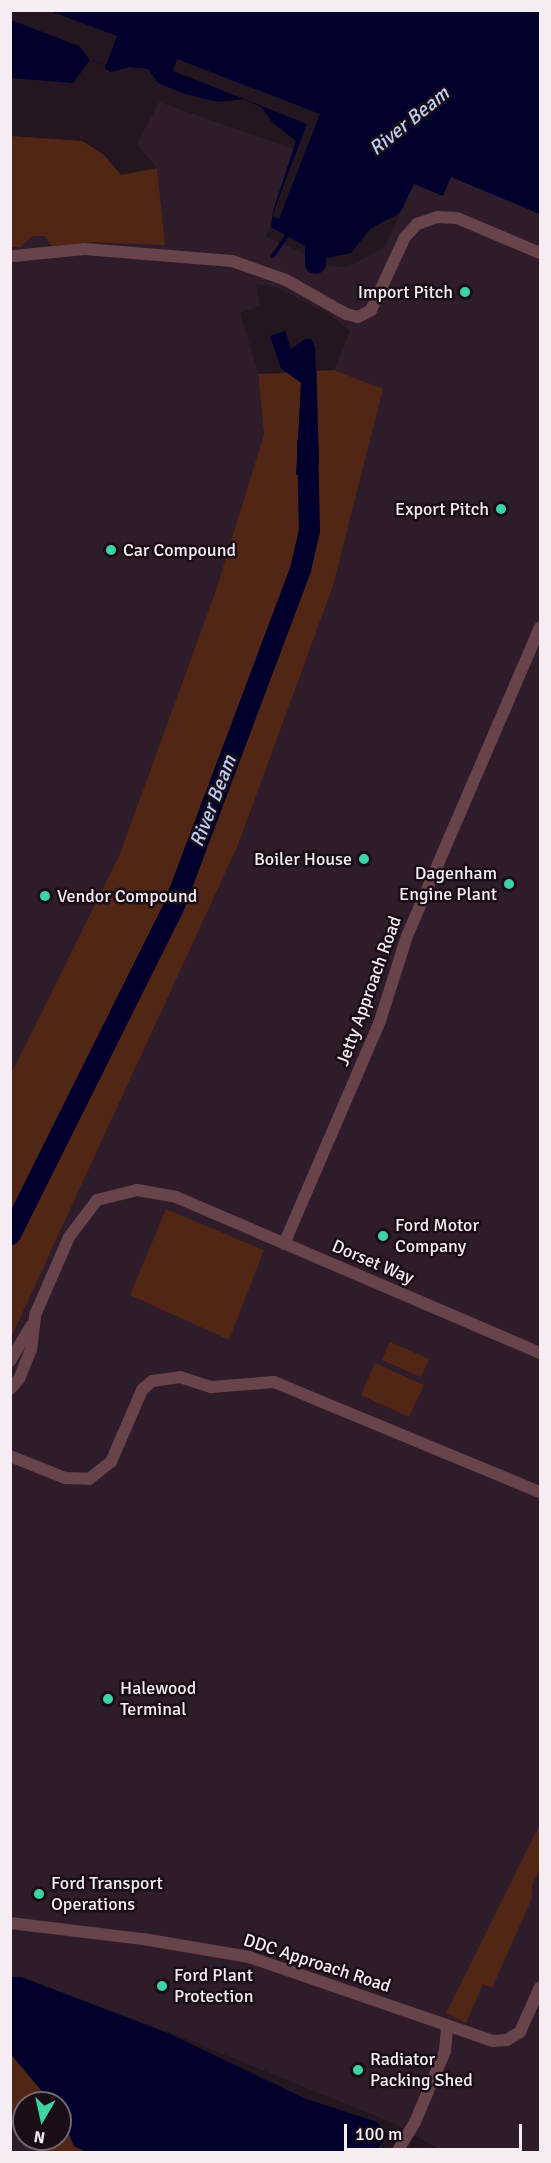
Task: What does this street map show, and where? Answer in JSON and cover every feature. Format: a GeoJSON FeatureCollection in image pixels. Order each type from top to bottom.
{"type":"FeatureCollection","features":[{"type":"Feature","properties":{"kind":"street"},"geometry":{"type":"LineString","coordinates":[[14,255],[84,249],[232,261],[286,280],[346,314],[358,317],[370,310],[405,237],[417,225],[437,217],[457,218],[540,253]]}},
{"type":"Feature","properties":{"kind":"street","name":"Jetty Approach Road"},"geometry":{"type":"LineString","coordinates":[[284,1244],[375,1032],[407,936],[540,627]]}},
{"type":"Feature","properties":{"kind":"street","name":"Dorset Way"},"geometry":{"type":"LineString","coordinates":[[33,1322],[69,1237],[97,1200],[137,1190],[162,1193],[192,1204],[540,1353]]}},
{"type":"Feature","properties":{"kind":"street"},"geometry":{"type":"LineString","coordinates":[[10,1361],[33,1322]]}},
{"type":"Feature","properties":{"kind":"street"},"geometry":{"type":"LineString","coordinates":[[10,1389],[19,1379],[31,1350],[33,1322]]}},
{"type":"Feature","properties":{"kind":"street"},"geometry":{"type":"LineString","coordinates":[[10,1456],[64,1478],[89,1479],[111,1462],[142,1390],[152,1381],[180,1377],[211,1387],[274,1382],[540,1491]]}},
{"type":"Feature","properties":{"kind":"street","name":"DDC Approach Road"},"geometry":{"type":"LineString","coordinates":[[10,1923],[143,1939],[249,1957],[493,2041],[512,2038],[526,2023],[540,1987]]}},
{"type":"Feature","properties":{"kind":"street"},"geometry":{"type":"LineString","coordinates":[[397,2152],[415,2122],[444,2051],[447,2027]]}},
{"type":"Feature","properties":{"kind":"shaded area"},"geometry":{"type":"Polygon","coordinates":[[[159,102],[296,150],[266,237],[319,260],[319,266],[348,267],[385,247],[413,184],[451,177],[540,214],[540,2152],[444,2152],[391,2122],[171,2033],[21,1977],[11,1977],[11,1338],[238,845],[333,586],[382,389],[334,370],[350,331],[329,314],[277,288],[256,284],[260,306],[240,313],[257,369],[264,434],[216,590],[119,856],[11,1074],[11,136],[82,141],[103,154],[121,175],[157,168],[137,144],[159,102]]]}},
{"type":"Feature","properties":{"kind":"shaded area"},"geometry":{"type":"Polygon","coordinates":[[[10,136],[82,141],[103,154],[121,175],[157,168],[165,245],[92,242],[52,246],[45,236],[32,236],[21,247],[11,247],[10,136]]]}},
{"type":"Feature","properties":{"kind":"shaded area"},"geometry":{"type":"Polygon","coordinates":[[[334,370],[383,389],[333,586],[238,845],[11,1338],[11,1074],[119,856],[216,590],[264,434],[258,374],[287,373],[301,382],[297,475],[319,464],[317,371],[334,370]]]}},
{"type":"Feature","properties":{"kind":"shaded area"},"geometry":{"type":"Polygon","coordinates":[[[166,1209],[264,1250],[229,1340],[130,1295],[166,1209]]]}},
{"type":"Feature","properties":{"kind":"shaded area"},"geometry":{"type":"Polygon","coordinates":[[[390,1342],[429,1359],[421,1377],[382,1360],[390,1342]]]}},
{"type":"Feature","properties":{"kind":"shaded area"},"geometry":{"type":"Polygon","coordinates":[[[375,1363],[424,1385],[409,1417],[361,1395],[375,1363]]]}},
{"type":"Feature","properties":{"kind":"shaded area"},"geometry":{"type":"Polygon","coordinates":[[[540,1824],[540,1869],[532,1885],[532,1898],[492,1988],[483,1984],[466,2023],[446,2013],[540,1824]]]}},
{"type":"Feature","properties":{"kind":"shaded area"},"geometry":{"type":"Polygon","coordinates":[[[10,2054],[42,2091],[12,2091],[11,2111],[10,2054]]]}},
{"type":"Feature","properties":{"kind":"shaded area"},"geometry":{"type":"Polygon","coordinates":[[[10,2111],[12,2112],[12,2151],[37,2152],[11,2152],[10,2111]]]}},
{"type":"Feature","properties":{"kind":"shaded area"},"geometry":{"type":"Polygon","coordinates":[[[72,2141],[74,2146],[86,2152],[37,2152],[72,2151],[72,2141]]]}},
{"type":"Feature","properties":{"kind":"water"},"geometry":{"type":"Polygon","coordinates":[[[10,11],[540,11],[540,214],[451,177],[443,196],[414,184],[400,213],[370,229],[351,253],[327,258],[322,255],[323,248],[303,245],[271,227],[273,211],[296,141],[273,123],[261,107],[244,99],[218,102],[182,93],[158,83],[148,69],[129,67],[111,72],[105,69],[105,65],[90,60],[73,83],[11,78],[10,11]]]}},
{"type":"Feature","properties":{"kind":"water"},"geometry":{"type":"Polygon","coordinates":[[[285,331],[291,349],[305,339],[311,339],[315,347],[319,464],[296,475],[301,383],[281,368],[270,336],[285,331]]]}},
{"type":"Feature","properties":{"kind":"water"},"geometry":{"type":"Polygon","coordinates":[[[11,1977],[21,1977],[170,2034],[306,2099],[377,2122],[387,2134],[376,2152],[86,2152],[74,2146],[72,2141],[72,2091],[42,2091],[11,2054],[11,1977]]]}},
{"type":"Feature","properties":{"kind":"pier"},"geometry":{"type":"Polygon","coordinates":[[[11,10],[50,11],[117,36],[106,65],[90,60],[79,46],[11,20],[11,10]]]}},
{"type":"Feature","properties":{"kind":"pier"},"geometry":{"type":"Polygon","coordinates":[[[177,59],[320,114],[279,219],[272,216],[307,124],[173,71],[177,59]]]}},
{"type":"Feature","properties":{"kind":"waterway","name":"River Beam"},"geometry":{"type":"LineString","coordinates":[[315,263],[315,239],[324,220]]}},
{"type":"Feature","properties":{"kind":"waterway"},"geometry":{"type":"LineString","coordinates":[[273,256],[287,235]]}},
{"type":"Feature","properties":{"kind":"waterway","name":"River Beam"},"geometry":{"type":"LineString","coordinates":[[10,1234],[173,907],[300,569],[309,530],[307,442]]}},
{"type":"Feature","properties":{"kind":"place","name":"Import Pitch"},"geometry":{"type":"Point","coordinates":[465,292]}},
{"type":"Feature","properties":{"kind":"place","name":"Export Pitch"},"geometry":{"type":"Point","coordinates":[501,509]}},
{"type":"Feature","properties":{"kind":"place","name":"Car Compound"},"geometry":{"type":"Point","coordinates":[111,550]}},
{"type":"Feature","properties":{"kind":"place","name":"Boiler House"},"geometry":{"type":"Point","coordinates":[364,859]}},
{"type":"Feature","properties":{"kind":"place","name":"Dagenham Engine Plant"},"geometry":{"type":"Point","coordinates":[509,884]}},
{"type":"Feature","properties":{"kind":"place","name":"Vendor Compound"},"geometry":{"type":"Point","coordinates":[45,896]}},
{"type":"Feature","properties":{"kind":"place","name":"Ford Motor Company"},"geometry":{"type":"Point","coordinates":[383,1236]}},
{"type":"Feature","properties":{"kind":"place","name":"Halewood Terminal"},"geometry":{"type":"Point","coordinates":[108,1699]}},
{"type":"Feature","properties":{"kind":"place","name":"Ford Transport Operations"},"geometry":{"type":"Point","coordinates":[39,1894]}},
{"type":"Feature","properties":{"kind":"place","name":"Ford Plant Protection"},"geometry":{"type":"Point","coordinates":[162,1986]}},
{"type":"Feature","properties":{"kind":"place","name":"Radiator Packing Shed"},"geometry":{"type":"Point","coordinates":[358,2070]}}]}
